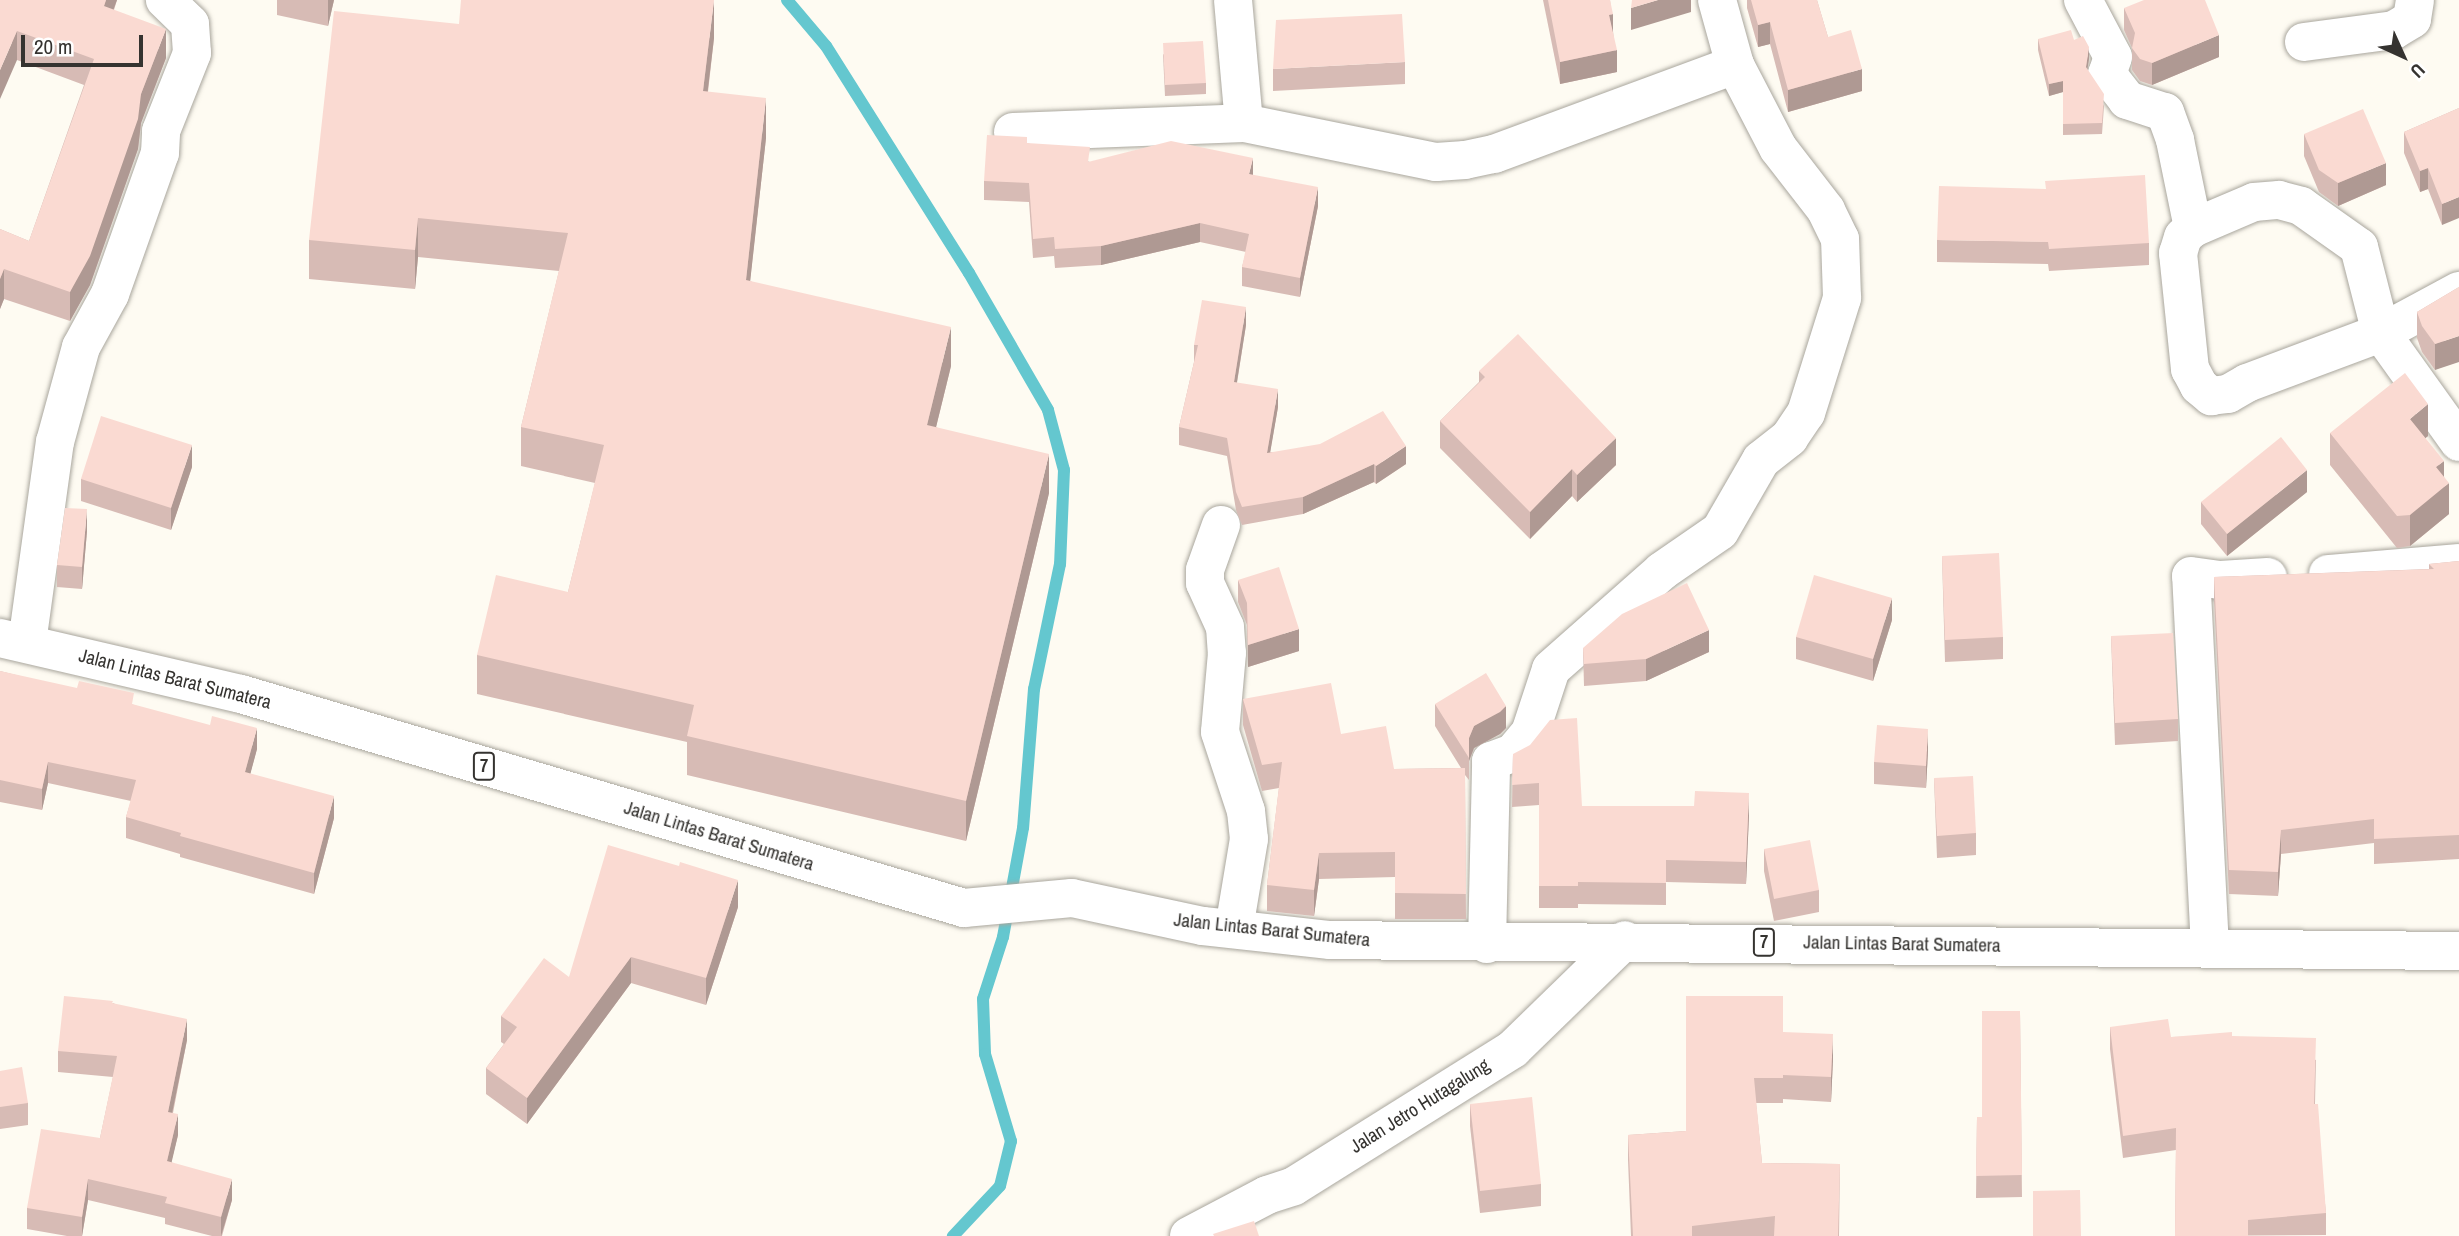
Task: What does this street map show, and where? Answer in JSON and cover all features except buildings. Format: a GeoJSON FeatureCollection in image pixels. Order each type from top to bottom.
{"type":"FeatureCollection","features":[{"type":"Feature","properties":{"kind":"main road"},"geometry":{"type":"LineString","coordinates":[[13,640],[55,442],[81,347],[110,294],[159,153],[160,131],[192,53],[190,24],[165,0]]}},
{"type":"Feature","properties":{"kind":"main road"},"geometry":{"type":"LineString","coordinates":[[1233,0],[1244,122]]}},
{"type":"Feature","properties":{"kind":"main road"},"geometry":{"type":"LineString","coordinates":[[1487,944],[1491,761],[1513,753],[1530,733],[1551,669],[1661,570],[1720,531],[1761,460],[1789,438],[1807,413],[1842,298],[1840,239],[1826,210],[1778,148],[1735,65],[1717,0]]}},
{"type":"Feature","properties":{"kind":"main road"},"geometry":{"type":"LineString","coordinates":[[2083,0],[2113,57],[2107,74],[2127,100],[2165,112],[2175,140],[2193,228]]}},
{"type":"Feature","properties":{"kind":"main road"},"geometry":{"type":"LineString","coordinates":[[2304,43],[2394,30],[2412,19],[2415,0]]}},
{"type":"Feature","properties":{"kind":"main road"},"geometry":{"type":"LineString","coordinates":[[1013,132],[1244,122],[1436,162],[1465,160],[1494,154],[1735,65]]}},
{"type":"Feature","properties":{"kind":"main road"},"geometry":{"type":"LineString","coordinates":[[2459,291],[2381,333],[2228,394],[2211,396],[2199,386],[2190,369],[2178,253],[2183,237],[2193,228],[2253,202],[2278,200],[2301,206],[2360,247],[2381,333],[2459,442]]}},
{"type":"Feature","properties":{"kind":"main road"},"geometry":{"type":"LineString","coordinates":[[1221,525],[1205,570],[1206,583],[1224,627],[1227,653],[1220,732],[1246,811],[1249,839],[1234,929]]}},
{"type":"Feature","properties":{"kind":"main road"},"geometry":{"type":"LineString","coordinates":[[2210,947],[2191,576],[2220,580],[2387,571],[2459,563]]}},
{"type":"Feature","properties":{"kind":"main road","name":"Jalan Lintas Barat Sumatera"},"geometry":{"type":"LineString","coordinates":[[13,640],[241,694],[964,908],[1072,898],[1202,926],[1330,940],[1487,944],[1625,940],[2459,951]]}},
{"type":"Feature","properties":{"kind":"main road","name":"Jalan Jetro Hutagalung"},"geometry":{"type":"LineString","coordinates":[[1189,1236],[1267,1195],[1294,1186],[1513,1049],[1625,940]]}},
{"type":"Feature","properties":{"kind":"waterway"},"geometry":{"type":"LineString","coordinates":[[787,0],[826,46],[969,273],[1048,410],[1064,470],[1060,564],[1034,689],[1023,828],[1003,937],[983,999],[985,1054],[1011,1141],[1000,1186],[953,1236]]}}]}
